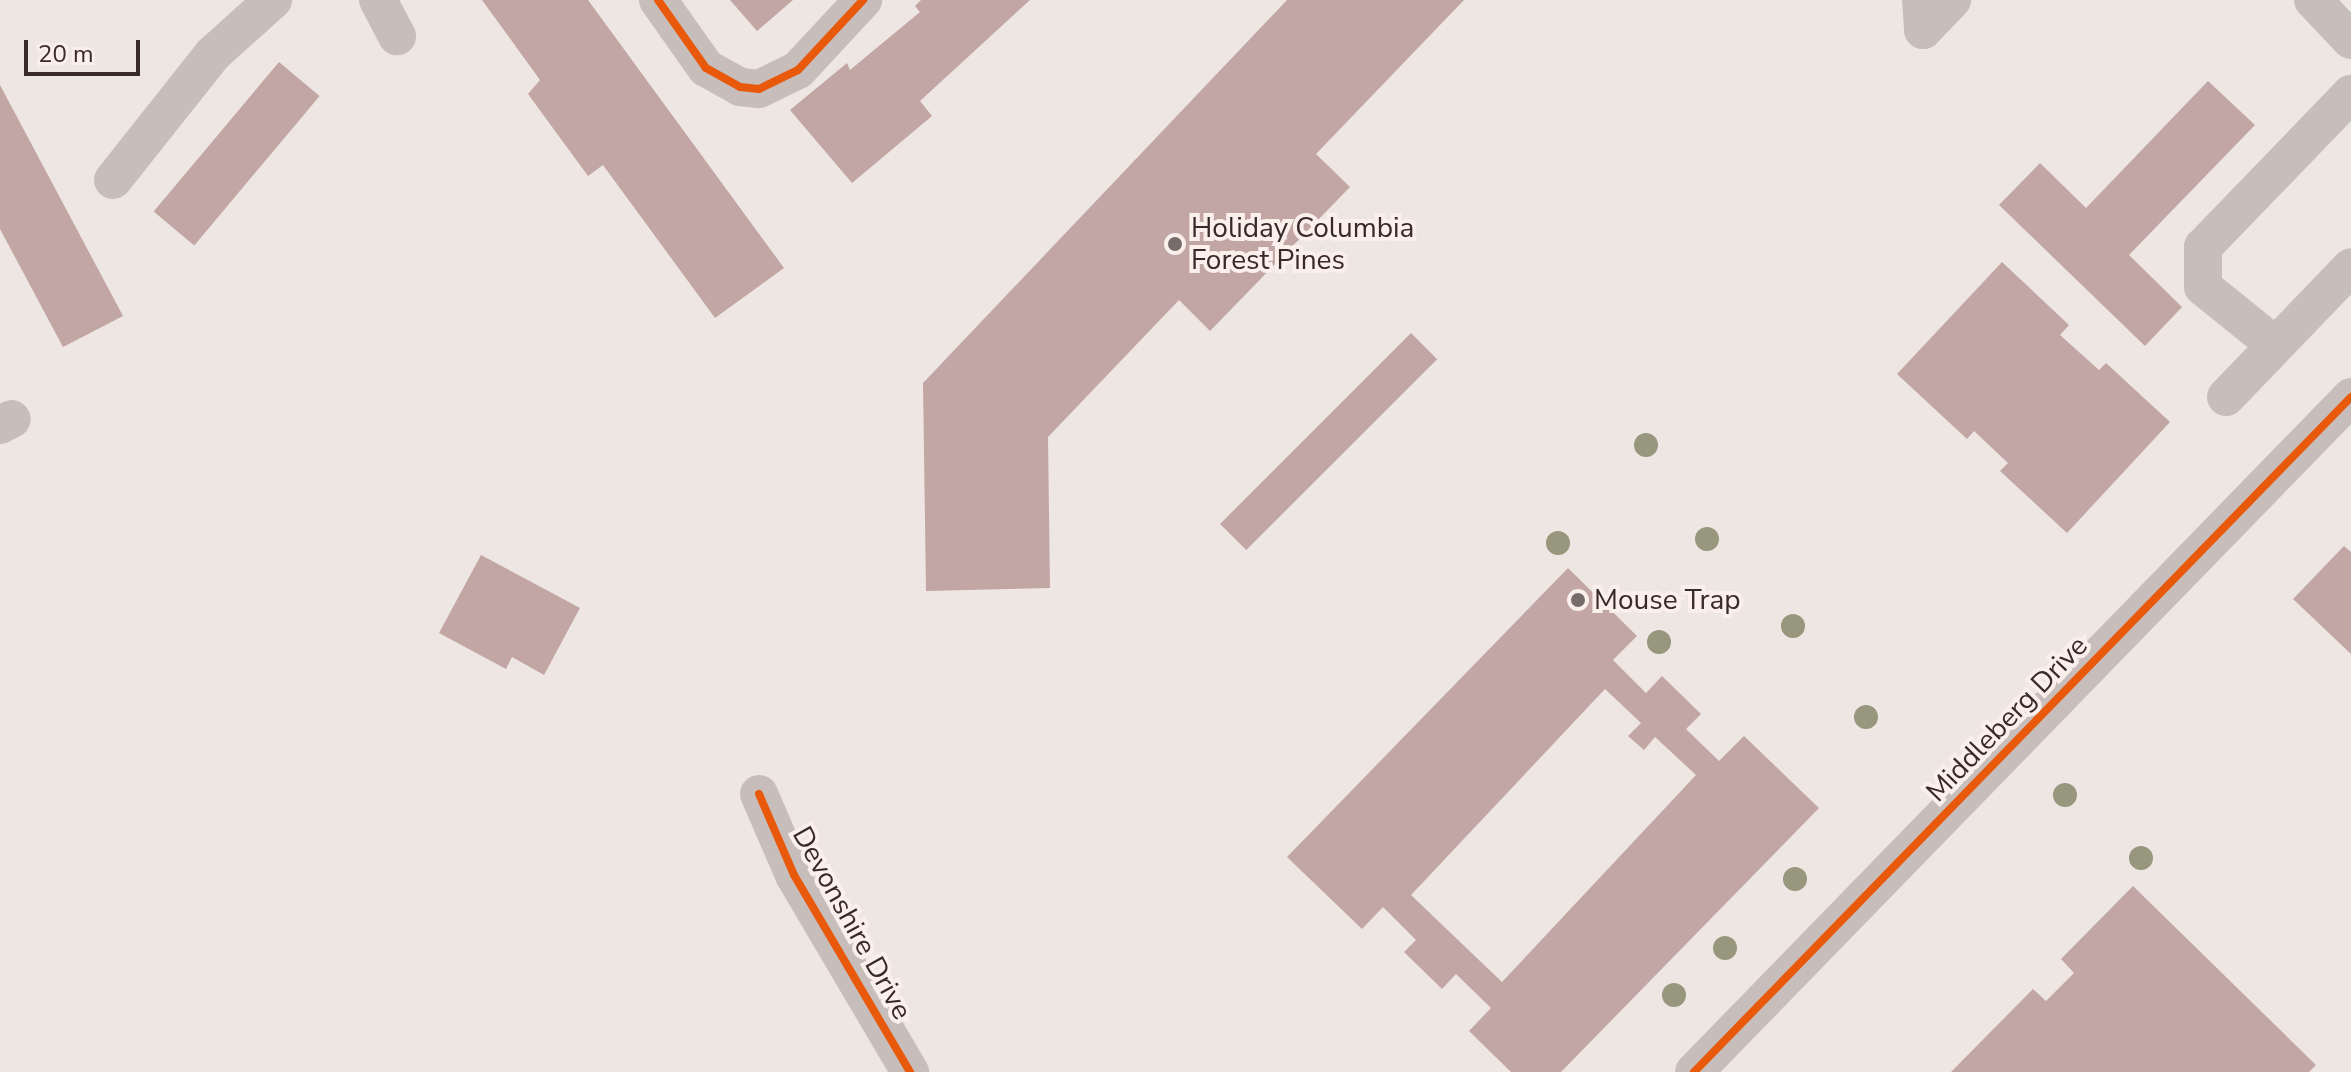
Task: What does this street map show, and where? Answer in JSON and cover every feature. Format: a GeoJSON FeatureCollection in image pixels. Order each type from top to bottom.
{"type":"FeatureCollection","features":[{"type":"Feature","properties":{"kind":"street"},"geometry":{"type":"LineString","coordinates":[[113,180],[213,54],[273,0]]}},
{"type":"Feature","properties":{"kind":"street"},"geometry":{"type":"LineString","coordinates":[[378,0],[397,36]]}},
{"type":"Feature","properties":{"kind":"street"},"geometry":{"type":"LineString","coordinates":[[658,0],[706,68],[740,87],[759,89],[798,70],[863,0]]}},
{"type":"Feature","properties":{"kind":"street"},"geometry":{"type":"LineString","coordinates":[[1921,0],[1923,30],[1952,0]]}},
{"type":"Feature","properties":{"kind":"street"},"geometry":{"type":"LineString","coordinates":[[2313,0],[2351,40]]}},
{"type":"Feature","properties":{"kind":"street"},"geometry":{"type":"LineString","coordinates":[[2275,345],[2203,287],[2203,247],[2351,94]]}},
{"type":"Feature","properties":{"kind":"street"},"geometry":{"type":"LineString","coordinates":[[2226,397],[2351,267]]}},
{"type":"Feature","properties":{"kind":"street","name":"Middleberg Drive"},"geometry":{"type":"LineString","coordinates":[[1694,1072],[2351,397]]}},
{"type":"Feature","properties":{"kind":"street","name":"Devonshire Drive"},"geometry":{"type":"LineString","coordinates":[[759,794],[794,875],[910,1072]]}},
{"type":"Feature","properties":{"kind":"building"},"geometry":{"type":"Polygon","coordinates":[[[482,0],[588,0],[784,268],[715,318],[603,165],[588,176],[528,94],[540,80],[482,0]]]}},
{"type":"Feature","properties":{"kind":"building"},"geometry":{"type":"Polygon","coordinates":[[[730,0],[793,0],[757,31],[730,0]]]}},
{"type":"Feature","properties":{"kind":"building"},"geometry":{"type":"Polygon","coordinates":[[[921,0],[1030,0],[920,101],[932,116],[852,183],[790,110],[847,63],[850,70],[920,12],[915,6],[921,0]]]}},
{"type":"Feature","properties":{"kind":"building","name":"Holiday Columbia Forest Pines"},"geometry":{"type":"Polygon","coordinates":[[[1287,0],[1464,0],[1316,154],[1350,187],[1210,331],[1179,300],[1048,437],[1050,588],[926,591],[923,383],[1287,0]]]}},
{"type":"Feature","properties":{"kind":"building"},"geometry":{"type":"Polygon","coordinates":[[[279,62],[320,96],[194,245],[154,211],[279,62]]]}},
{"type":"Feature","properties":{"kind":"building"},"geometry":{"type":"Polygon","coordinates":[[[2208,81],[2255,125],[2129,255],[2182,307],[2145,346],[1999,205],[2040,163],[2086,208],[2208,81]]]}},
{"type":"Feature","properties":{"kind":"building"},"geometry":{"type":"Polygon","coordinates":[[[0,85],[123,316],[63,347],[0,229],[0,85]]]}},
{"type":"Feature","properties":{"kind":"building"},"geometry":{"type":"Polygon","coordinates":[[[2002,262],[2069,325],[2060,335],[2099,370],[2106,363],[2170,422],[2067,533],[2000,471],[2008,463],[1974,431],[1967,439],[1897,374],[2002,262]]]}},
{"type":"Feature","properties":{"kind":"building"},"geometry":{"type":"Polygon","coordinates":[[[1411,333],[1437,359],[1246,550],[1220,524],[1411,333]]]}},
{"type":"Feature","properties":{"kind":"building"},"geometry":{"type":"Polygon","coordinates":[[[2344,546],[2351,552],[2351,654],[2293,599],[2344,546]]]}},
{"type":"Feature","properties":{"kind":"building"},"geometry":{"type":"Polygon","coordinates":[[[481,555],[580,608],[544,675],[512,657],[506,669],[439,633],[481,555]]]}},
{"type":"Feature","properties":{"kind":"building"},"geometry":{"type":"Polygon","coordinates":[[[1568,568],[1637,636],[1613,660],[1646,693],[1662,676],[1701,714],[1686,729],[1719,761],[1744,736],[1819,808],[1561,1072],[1511,1072],[1469,1031],[1491,1008],[1456,974],[1442,989],[1404,952],[1416,940],[1383,907],[1362,929],[1287,857],[1568,568]],[[1605,689],[1411,895],[1502,982],[1696,775],[1655,737],[1644,750],[1628,736],[1641,723],[1605,689]]]}},
{"type":"Feature","properties":{"kind":"building"},"geometry":{"type":"Polygon","coordinates":[[[2133,886],[2316,1065],[2309,1072],[1951,1072],[2033,989],[2046,1001],[2074,973],[2061,959],[2133,886]]]}},
{"type":"Feature","properties":{"kind":"cycle path"},"geometry":{"type":"LineString","coordinates":[[658,0],[706,68],[740,87],[759,89],[798,70],[863,0]]}},
{"type":"Feature","properties":{"kind":"cycle path"},"geometry":{"type":"LineString","coordinates":[[1694,1072],[2351,397]]}},
{"type":"Feature","properties":{"kind":"cycle path"},"geometry":{"type":"LineString","coordinates":[[759,794],[794,875],[910,1072]]}},
{"type":"Feature","properties":{"kind":"place","name":"Holiday Columbia Forest Pines"},"geometry":{"type":"Point","coordinates":[1175,244]}},
{"type":"Feature","properties":{"kind":"place","name":"Mouse Trap"},"geometry":{"type":"Point","coordinates":[1578,600]}}]}
